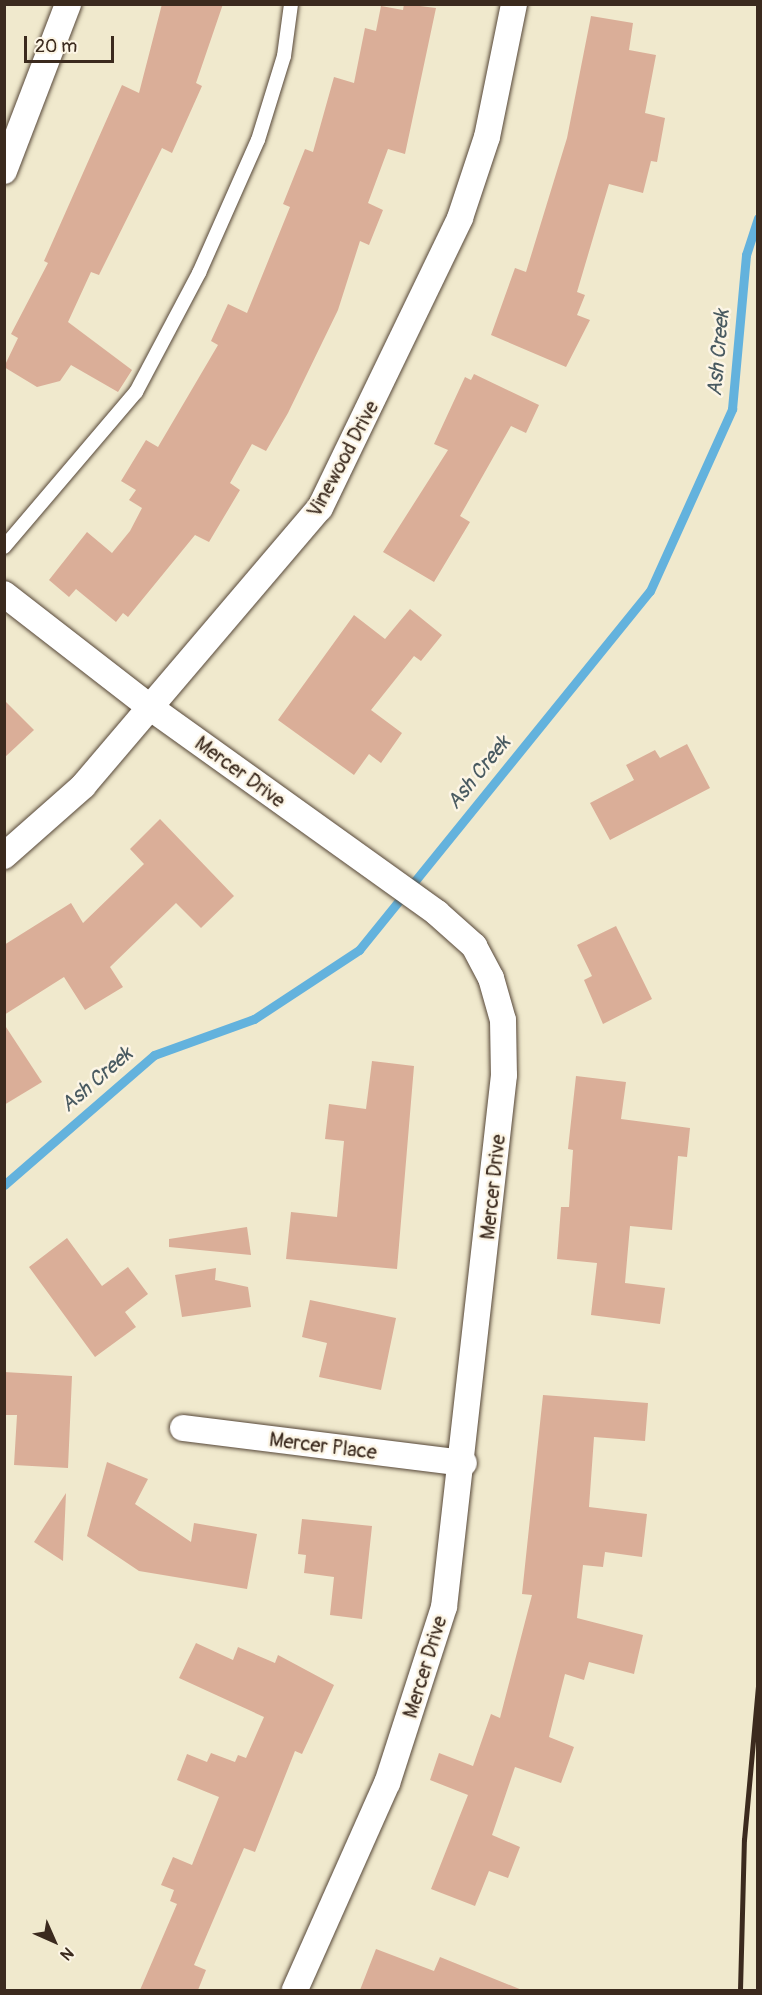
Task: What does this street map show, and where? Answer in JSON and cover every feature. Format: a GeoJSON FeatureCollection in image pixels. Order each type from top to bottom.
{"type":"FeatureCollection","features":[{"type":"Feature","properties":{"kind":"street"},"geometry":{"type":"LineString","coordinates":[[4,171],[68,4]]}},
{"type":"Feature","properties":{"kind":"street","name":"Vinewood Drive"},"geometry":{"type":"LineString","coordinates":[[4,856],[82,786],[152,708],[320,508],[354,447],[459,218],[488,137],[514,4]]}},
{"type":"Feature","properties":{"kind":"street","name":"Mercer Drive"},"geometry":{"type":"LineString","coordinates":[[4,594],[152,708],[437,913],[474,946],[491,978],[503,1020],[504,1075],[464,1463],[444,1607],[387,1783],[295,1990]]}},
{"type":"Feature","properties":{"kind":"street","name":"Mercer Place"},"geometry":{"type":"LineString","coordinates":[[183,1428],[464,1463]]}},
{"type":"Feature","properties":{"kind":"lane"},"geometry":{"type":"LineString","coordinates":[[4,547],[136,392],[199,273],[258,141],[285,56],[291,4]]}},
{"type":"Feature","properties":{"kind":"building"},"geometry":{"type":"Polygon","coordinates":[[[162,4],[223,4],[196,83],[202,86],[172,153],[162,148],[99,275],[91,272],[68,322],[132,370],[118,392],[71,365],[60,381],[37,387],[4,367],[18,338],[11,334],[48,263],[44,261],[122,85],[139,93],[162,4]]]}},
{"type":"Feature","properties":{"kind":"building"},"geometry":{"type":"Polygon","coordinates":[[[404,4],[436,8],[405,154],[388,149],[368,203],[383,210],[369,245],[360,241],[338,310],[288,413],[266,451],[252,444],[230,483],[240,490],[209,542],[195,535],[128,617],[123,613],[116,622],[76,589],[69,597],[49,580],[87,532],[112,553],[130,531],[142,508],[129,500],[136,490],[121,481],[146,440],[158,447],[218,345],[211,341],[228,304],[247,313],[290,207],[283,204],[305,149],[313,152],[334,77],[354,83],[365,28],[376,31],[381,6],[403,10],[404,4]]]}},
{"type":"Feature","properties":{"kind":"building"},"geometry":{"type":"Polygon","coordinates":[[[591,16],[633,23],[629,50],[656,55],[645,113],[665,118],[657,162],[651,161],[643,193],[609,184],[577,292],[585,295],[577,315],[590,320],[566,367],[491,335],[515,268],[526,272],[567,138],[591,16]]]}},
{"type":"Feature","properties":{"kind":"building"},"geometry":{"type":"Polygon","coordinates":[[[474,374],[539,405],[526,433],[511,426],[460,516],[470,522],[434,582],[383,552],[448,450],[434,444],[465,377],[471,380],[474,374]]]}},
{"type":"Feature","properties":{"kind":"building"},"geometry":{"type":"Polygon","coordinates":[[[410,609],[442,635],[421,661],[414,656],[371,710],[402,733],[381,763],[369,754],[354,775],[278,720],[354,615],[385,639],[410,609]]]}},
{"type":"Feature","properties":{"kind":"building"},"geometry":{"type":"Polygon","coordinates":[[[4,700],[34,730],[4,758],[4,700]]]}},
{"type":"Feature","properties":{"kind":"building"},"geometry":{"type":"Polygon","coordinates":[[[687,744],[710,788],[610,840],[590,803],[634,780],[626,765],[655,750],[660,758],[687,744]]]}},
{"type":"Feature","properties":{"kind":"building"},"geometry":{"type":"Polygon","coordinates":[[[160,819],[234,896],[201,928],[176,903],[110,967],[123,987],[85,1010],[64,977],[4,1015],[4,945],[71,903],[83,923],[144,864],[130,849],[160,819]]]}},
{"type":"Feature","properties":{"kind":"building"},"geometry":{"type":"Polygon","coordinates":[[[616,926],[652,999],[603,1024],[584,980],[592,976],[577,945],[616,926]]]}},
{"type":"Feature","properties":{"kind":"building"},"geometry":{"type":"Polygon","coordinates":[[[4,1024],[42,1082],[4,1105],[4,1024]]]}},
{"type":"Feature","properties":{"kind":"building"},"geometry":{"type":"Polygon","coordinates":[[[372,1061],[414,1066],[397,1269],[286,1259],[291,1212],[337,1217],[344,1141],[325,1139],[329,1104],[366,1109],[372,1061]]]}},
{"type":"Feature","properties":{"kind":"building"},"geometry":{"type":"Polygon","coordinates":[[[576,1076],[626,1082],[621,1119],[690,1128],[687,1157],[678,1156],[672,1230],[630,1226],[625,1283],[665,1288],[660,1324],[591,1315],[597,1263],[557,1259],[561,1207],[569,1207],[573,1150],[568,1149],[576,1076]]]}},
{"type":"Feature","properties":{"kind":"building"},"geometry":{"type":"Polygon","coordinates":[[[247,1227],[251,1255],[169,1247],[169,1239],[247,1227]]]}},
{"type":"Feature","properties":{"kind":"building"},"geometry":{"type":"Polygon","coordinates":[[[67,1238],[102,1286],[128,1267],[148,1294],[125,1312],[136,1327],[95,1357],[29,1267],[67,1238]]]}},
{"type":"Feature","properties":{"kind":"building"},"geometry":{"type":"Polygon","coordinates":[[[216,1268],[215,1280],[248,1287],[251,1307],[182,1317],[175,1275],[216,1268]]]}},
{"type":"Feature","properties":{"kind":"building"},"geometry":{"type":"Polygon","coordinates":[[[310,1300],[396,1318],[381,1390],[319,1377],[327,1343],[302,1337],[310,1300]]]}},
{"type":"Feature","properties":{"kind":"building"},"geometry":{"type":"Polygon","coordinates":[[[4,1372],[72,1376],[68,1468],[14,1465],[17,1415],[4,1415],[4,1372]]]}},
{"type":"Feature","properties":{"kind":"building"},"geometry":{"type":"Polygon","coordinates":[[[543,1395],[648,1403],[645,1441],[594,1437],[589,1507],[647,1514],[642,1557],[605,1552],[603,1567],[583,1565],[577,1618],[643,1635],[634,1674],[589,1662],[584,1680],[565,1674],[549,1737],[574,1747],[561,1783],[515,1767],[492,1835],[520,1847],[508,1878],[489,1871],[475,1906],[431,1889],[468,1795],[430,1780],[439,1753],[473,1766],[491,1714],[500,1718],[532,1595],[522,1594],[543,1395]]]}},
{"type":"Feature","properties":{"kind":"building"},"geometry":{"type":"Polygon","coordinates":[[[107,1462],[148,1479],[135,1504],[191,1542],[194,1523],[257,1534],[247,1589],[139,1571],[87,1536],[107,1462]]]}},
{"type":"Feature","properties":{"kind":"building"},"geometry":{"type":"Polygon","coordinates":[[[66,1493],[63,1561],[34,1542],[66,1493]]]}},
{"type":"Feature","properties":{"kind":"building"},"geometry":{"type":"Polygon","coordinates":[[[302,1519],[372,1526],[362,1619],[330,1615],[334,1577],[304,1573],[306,1555],[298,1554],[302,1519]]]}},
{"type":"Feature","properties":{"kind":"building"},"geometry":{"type":"Polygon","coordinates":[[[196,1643],[233,1660],[238,1647],[275,1663],[278,1655],[334,1685],[302,1754],[295,1751],[255,1852],[244,1848],[194,1965],[206,1970],[198,1990],[140,1990],[177,1904],[170,1901],[174,1890],[161,1885],[173,1857],[192,1865],[219,1797],[177,1780],[187,1754],[207,1762],[211,1753],[235,1762],[238,1755],[246,1758],[264,1717],[179,1678],[196,1643]]]}},
{"type":"Feature","properties":{"kind":"building"},"geometry":{"type":"Polygon","coordinates":[[[376,1949],[434,1971],[440,1957],[522,1990],[360,1990],[376,1949]]]}},
{"type":"Feature","properties":{"kind":"waterway","name":"Ash Creek"},"geometry":{"type":"LineString","coordinates":[[4,1185],[154,1055],[254,1019],[359,950],[650,591],[732,409],[746,255],[758,218]]}},
{"type":"Feature","properties":{"kind":"railway"},"geometry":{"type":"LineString","coordinates":[[740,1990],[744,1840],[758,1686]]}}]}
